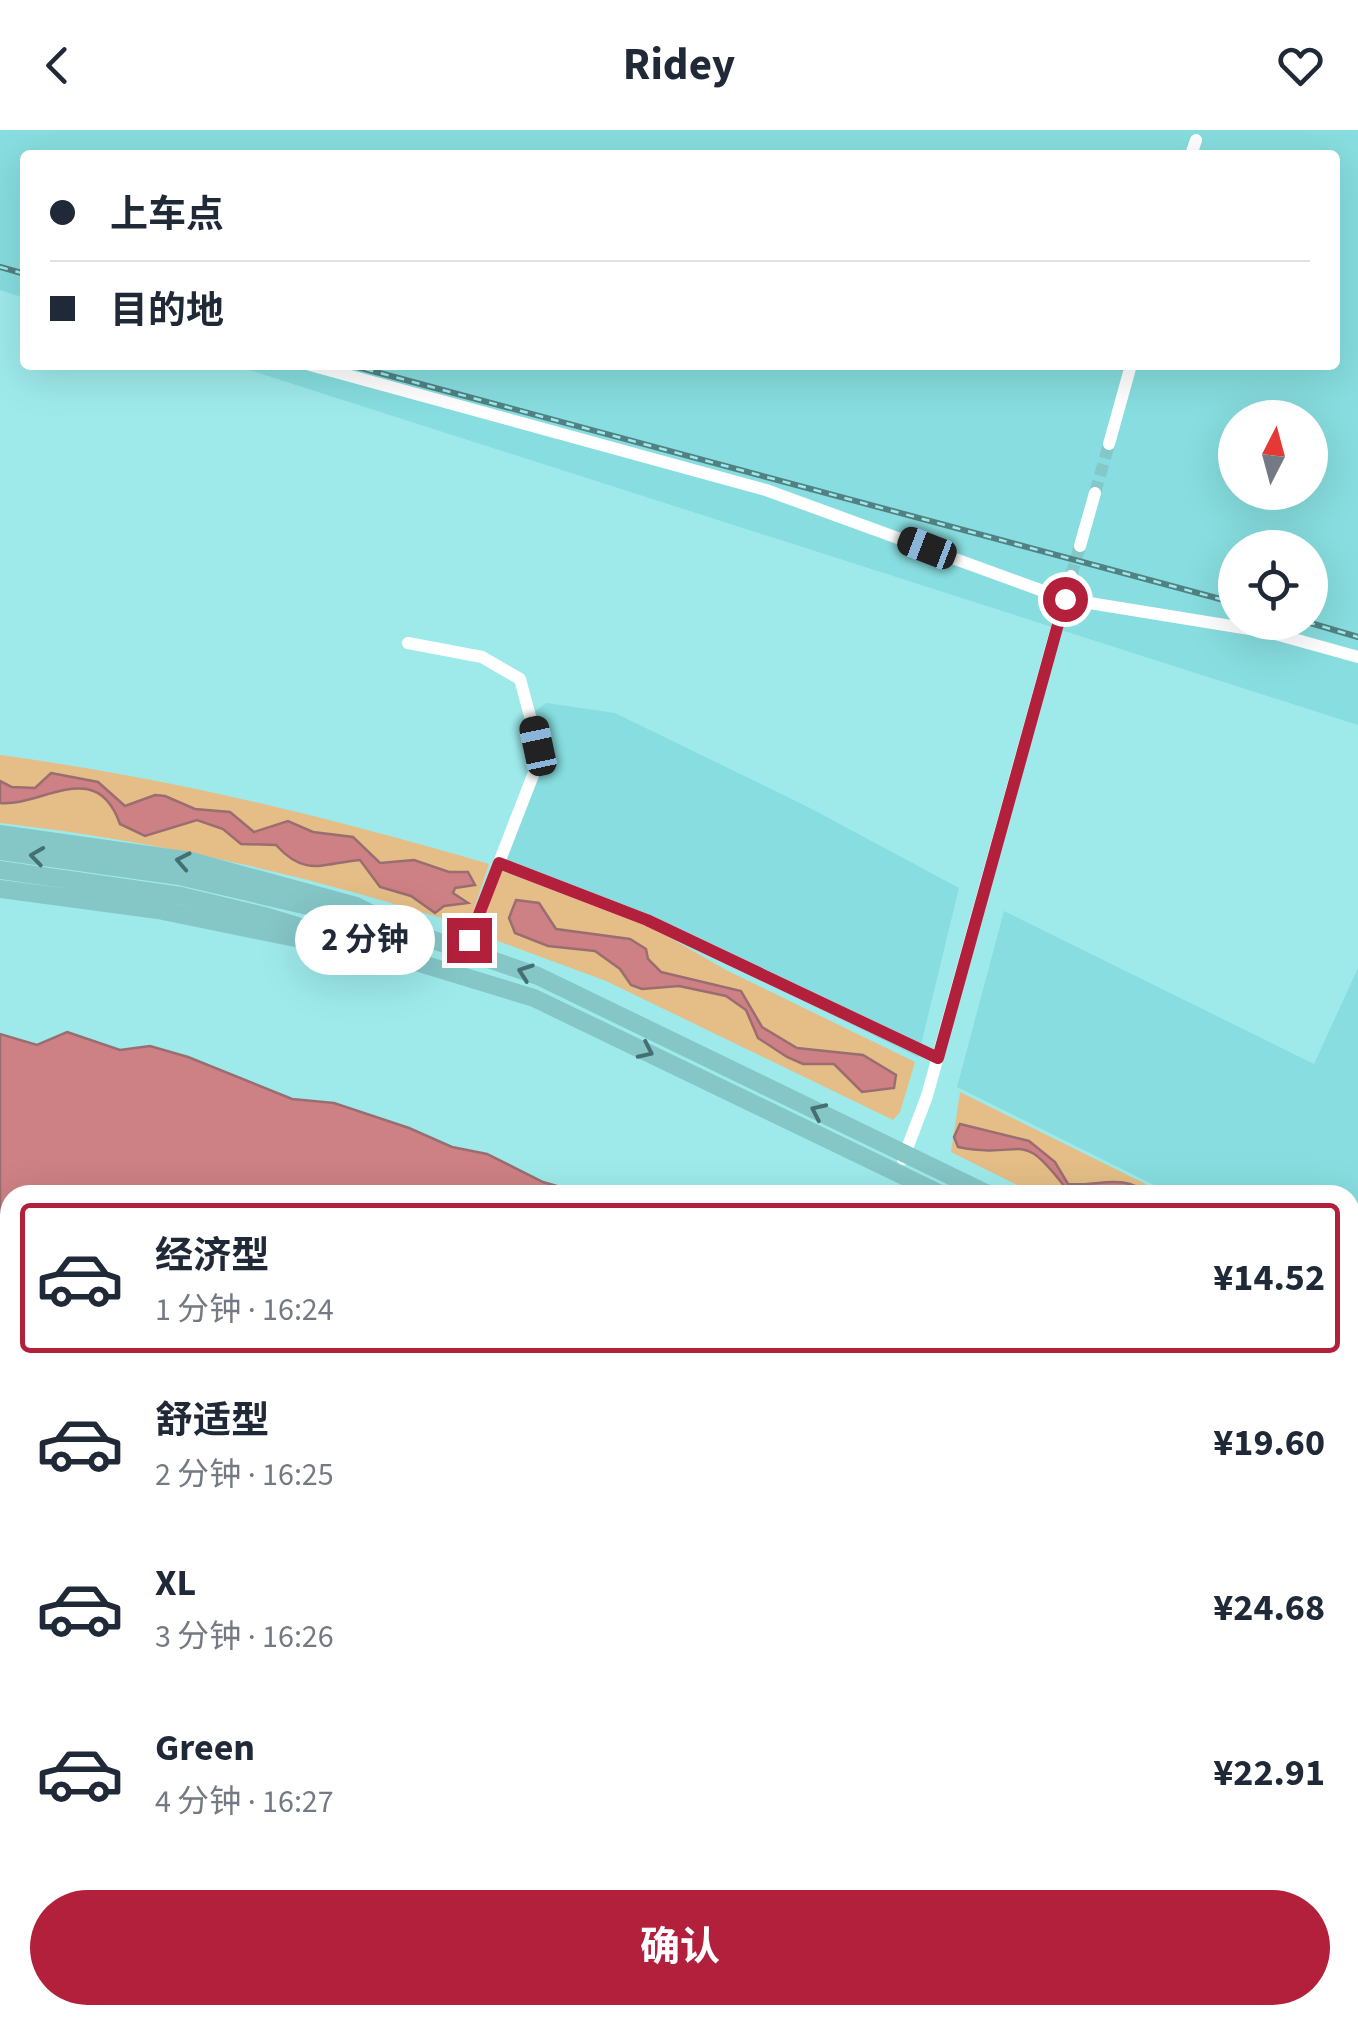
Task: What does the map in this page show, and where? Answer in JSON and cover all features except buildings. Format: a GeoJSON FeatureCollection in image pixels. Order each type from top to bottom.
{"type":"FeatureCollection","features":[{"type":"Feature","properties":{"kind":"main road"},"geometry":{"type":"LineString","coordinates":[[0,834],[191,861],[356,906],[407,931]]}},
{"type":"Feature","properties":{"kind":"main road"},"geometry":{"type":"LineString","coordinates":[[0,851],[232,887],[407,931],[538,976],[970,1185]]}},
{"type":"Feature","properties":{"kind":"main road"},"geometry":{"type":"LineString","coordinates":[[0,870],[181,896],[268,917],[534,998],[924,1185]]}},
{"type":"Feature","properties":{"kind":"main road"},"geometry":{"type":"LineString","coordinates":[[0,888],[158,910],[338,947],[414,970],[459,974]]}},
{"type":"Feature","properties":{"kind":"street"},"geometry":{"type":"LineString","coordinates":[[1193,150],[1196,140]]}},
{"type":"Feature","properties":{"kind":"street"},"geometry":{"type":"LineString","coordinates":[[328,370],[766,490],[1065,599],[1268,632],[1358,656]]}},
{"type":"Feature","properties":{"kind":"street"},"geometry":{"type":"LineString","coordinates":[[1109,444],[1131,370]]}},
{"type":"Feature","properties":{"kind":"street"},"geometry":{"type":"LineString","coordinates":[[1080,546],[1095,493]]}},
{"type":"Feature","properties":{"kind":"street"},"geometry":{"type":"LineString","coordinates":[[898,1171],[938,1058],[1071,576]]}},
{"type":"Feature","properties":{"kind":"street"},"geometry":{"type":"LineString","coordinates":[[408,643],[482,657],[520,680],[538,757],[469,940]]}},
{"type":"Feature","properties":{"kind":"street"},"geometry":{"type":"LineString","coordinates":[[499,863],[647,920],[938,1058]]}},
{"type":"Feature","properties":{"kind":"shaded area"},"geometry":{"type":"Polygon","coordinates":[[[0,130],[1358,130],[1358,725],[250,370],[1340,370],[1340,150],[20,150],[20,296],[0,290],[0,130]]]}},
{"type":"Feature","properties":{"kind":"shaded area"},"geometry":{"type":"Polygon","coordinates":[[[546,703],[615,713],[808,807],[959,888],[918,1057],[648,925],[499,870],[543,758],[533,713],[546,703]]]}},
{"type":"Feature","properties":{"kind":"shaded area"},"geometry":{"type":"Polygon","coordinates":[[[0,755],[247,800],[489,864],[473,912],[463,925],[234,862],[0,823],[0,755]]]}},
{"type":"Feature","properties":{"kind":"shaded area"},"geometry":{"type":"Polygon","coordinates":[[[51,773],[98,782],[125,806],[155,795],[165,796],[195,809],[230,812],[254,832],[288,821],[313,832],[353,837],[380,863],[414,860],[449,872],[468,872],[475,885],[455,888],[453,893],[468,903],[444,906],[435,913],[411,896],[380,887],[360,860],[306,865],[276,845],[241,844],[223,829],[197,820],[145,836],[120,824],[110,804],[97,793],[83,789],[0,803],[0,781],[12,787],[35,788],[51,773]]]}},
{"type":"Feature","properties":{"kind":"shaded area"},"geometry":{"type":"Polygon","coordinates":[[[499,870],[648,925],[726,970],[915,1062],[900,1112],[893,1120],[606,981],[476,933],[499,870]]]}},
{"type":"Feature","properties":{"kind":"shaded area"},"geometry":{"type":"Polygon","coordinates":[[[516,900],[539,903],[556,929],[630,939],[646,949],[648,959],[661,972],[741,991],[762,1027],[797,1048],[863,1055],[896,1075],[894,1088],[862,1092],[834,1064],[803,1064],[787,1057],[758,1038],[746,1010],[726,996],[679,986],[642,989],[631,985],[620,969],[595,951],[548,946],[515,933],[509,918],[516,900]]]}},
{"type":"Feature","properties":{"kind":"shaded area"},"geometry":{"type":"Polygon","coordinates":[[[1004,911],[1314,1064],[1358,968],[1358,1185],[1154,1185],[957,1087],[1004,911]]]}},
{"type":"Feature","properties":{"kind":"shaded area"},"geometry":{"type":"Polygon","coordinates":[[[67,1032],[120,1050],[150,1046],[292,1099],[334,1103],[452,1147],[487,1154],[553,1185],[0,1185],[0,1034],[37,1045],[67,1032]]]}},
{"type":"Feature","properties":{"kind":"shaded area"},"geometry":{"type":"Polygon","coordinates":[[[960,1092],[1148,1185],[1017,1185],[951,1152],[960,1092]]]}},
{"type":"Feature","properties":{"kind":"shaded area"},"geometry":{"type":"Polygon","coordinates":[[[960,1124],[1029,1141],[1055,1162],[1068,1184],[1132,1185],[1063,1185],[1030,1152],[958,1147],[954,1137],[960,1124]]]}},
{"type":"Feature","properties":{"kind":"tunnel"},"geometry":{"type":"LineString","coordinates":[[1095,493],[1109,444]]}},
{"type":"Feature","properties":{"kind":"tunnel"},"geometry":{"type":"LineString","coordinates":[[1071,576],[1080,546]]}},
{"type":"Feature","properties":{"kind":"railway"},"geometry":{"type":"LineString","coordinates":[[0,267],[20,273]]}},
{"type":"Feature","properties":{"kind":"railway"},"geometry":{"type":"LineString","coordinates":[[369,370],[1218,598]]}},
{"type":"Feature","properties":{"kind":"railway"},"geometry":{"type":"LineString","coordinates":[[1328,628],[1358,637]]}},
{"type":"Feature","properties":{"kind":"route"},"geometry":{"type":"LineString","coordinates":[[469,940],[499,863],[647,920],[938,1058],[1065,599]]}}]}
